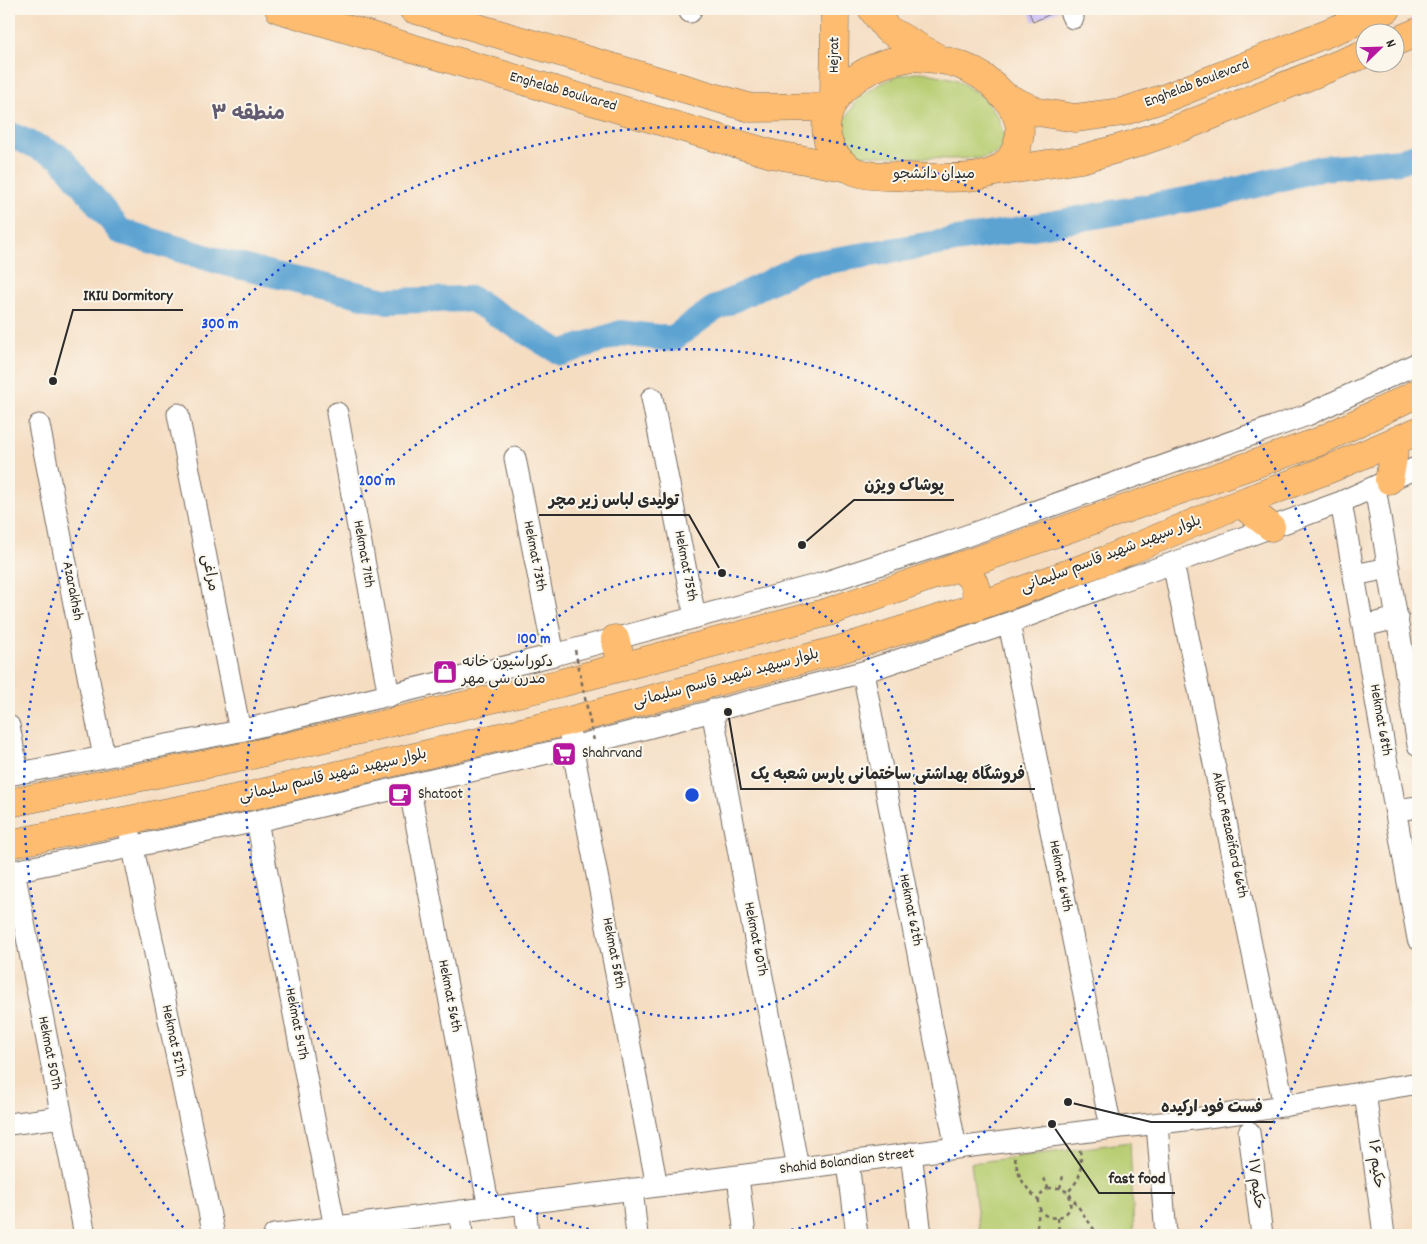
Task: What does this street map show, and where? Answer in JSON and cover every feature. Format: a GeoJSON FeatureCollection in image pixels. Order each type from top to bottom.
{"type":"FeatureCollection","features":[{"type":"Feature","properties":{"kind":"main road","name":"Enghelab Boulvared"},"geometry":{"type":"LineString","coordinates":[[280,9],[772,154],[849,168]]}},
{"type":"Feature","properties":{"kind":"main road"},"geometry":{"type":"LineString","coordinates":[[413,9],[751,108],[832,104],[826,124],[828,141],[840,161],[849,168]]}},
{"type":"Feature","properties":{"kind":"main road","name":"Hejrat"},"geometry":{"type":"LineString","coordinates":[[832,104],[835,16],[833,9]]}},
{"type":"Feature","properties":{"kind":"main road"},"geometry":{"type":"LineString","coordinates":[[872,9],[887,29],[937,58]]}},
{"type":"Feature","properties":{"kind":"main road","name":"Enghelab Boulevard"},"geometry":{"type":"LineString","coordinates":[[1002,95],[1038,112],[1075,118],[1122,112],[1168,97],[1381,10]]}},
{"type":"Feature","properties":{"kind":"main road"},"geometry":{"type":"LineString","coordinates":[[1404,38],[1418,32]]}},
{"type":"Feature","properties":{"kind":"main road","name":"میدان دانشجو"},"geometry":{"type":"LineString","coordinates":[[832,104],[844,88],[864,73],[887,62],[912,57],[937,58],[961,65],[984,78],[1010,103],[1020,124],[1020,135],[1012,157],[1004,166],[984,176],[922,177],[859,173],[849,168]]}},
{"type":"Feature","properties":{"kind":"main road"},"geometry":{"type":"LineString","coordinates":[[995,172],[1081,159],[1131,144],[1180,128],[1354,58]]}},
{"type":"Feature","properties":{"kind":"main road"},"geometry":{"type":"LineString","coordinates":[[9,803],[158,760],[243,757],[561,683],[828,612],[1318,442],[1418,393]]}},
{"type":"Feature","properties":{"kind":"main road"},"geometry":{"type":"LineString","coordinates":[[1382,483],[1407,436]]}},
{"type":"Feature","properties":{"kind":"main road","name":"بلوار سپهبد شهید قاسم سلیمانی"},"geometry":{"type":"LineString","coordinates":[[9,844],[249,796],[568,721],[838,650],[973,608],[1106,560],[1407,436]]}},
{"type":"Feature","properties":{"kind":"main road"},"geometry":{"type":"LineString","coordinates":[[1241,504],[1271,527]]}},
{"type":"Feature","properties":{"kind":"main road"},"geometry":{"type":"LineString","coordinates":[[996,554],[994,561],[995,577],[998,584],[1010,594]]}},
{"type":"Feature","properties":{"kind":"main road"},"geometry":{"type":"LineString","coordinates":[[956,568],[967,573],[975,584],[977,596],[973,608]]}},
{"type":"Feature","properties":{"kind":"main road"},"geometry":{"type":"LineString","coordinates":[[615,639],[623,666]]}},
{"type":"Feature","properties":{"kind":"street"},"geometry":{"type":"LineString","coordinates":[[9,726],[13,774],[104,757],[158,760],[240,732],[575,650],[820,584],[1015,519],[1307,416],[1418,363]]}},
{"type":"Feature","properties":{"kind":"street","name":"Hekmat 75th"},"geometry":{"type":"LineString","coordinates":[[652,398],[695,618]]}},
{"type":"Feature","properties":{"kind":"street","name":"Hekmat 71th"},"geometry":{"type":"LineString","coordinates":[[337,413],[389,696]]}},
{"type":"Feature","properties":{"kind":"street","name":"مراغی"},"geometry":{"type":"LineString","coordinates":[[178,414],[240,732]]}},
{"type":"Feature","properties":{"kind":"street","name":"Azarakhsh"},"geometry":{"type":"LineString","coordinates":[[39,425],[104,757]]}},
{"type":"Feature","properties":{"kind":"street","name":"Hekmat 73th"},"geometry":{"type":"LineString","coordinates":[[514,458],[554,655]]}},
{"type":"Feature","properties":{"kind":"street"},"geometry":{"type":"LineString","coordinates":[[11,871],[133,848],[256,821],[573,747],[863,672],[1009,623],[1341,502],[1418,467]]}},
{"type":"Feature","properties":{"kind":"street"},"geometry":{"type":"LineString","coordinates":[[1382,483],[1389,568],[1418,745]]}},
{"type":"Feature","properties":{"kind":"street","name":"Hekmat 68th"},"geometry":{"type":"LineString","coordinates":[[1341,502],[1418,939]]}},
{"type":"Feature","properties":{"kind":"street","name":"Akbar Rezaeifard 66th"},"geometry":{"type":"LineString","coordinates":[[1173,563],[1284,1106]]}},
{"type":"Feature","properties":{"kind":"street"},"geometry":{"type":"LineString","coordinates":[[1354,575],[1389,568]]}},
{"type":"Feature","properties":{"kind":"street"},"geometry":{"type":"LineString","coordinates":[[1363,626],[1398,618]]}},
{"type":"Feature","properties":{"kind":"street","name":"Hekmat 64th"},"geometry":{"type":"LineString","coordinates":[[1009,623],[1111,1128]]}},
{"type":"Feature","properties":{"kind":"street","name":"Hekmat 62th"},"geometry":{"type":"LineString","coordinates":[[863,672],[956,1148]]}},
{"type":"Feature","properties":{"kind":"street","name":"Hekmat 60Th"},"geometry":{"type":"LineString","coordinates":[[712,710],[798,1168]]}},
{"type":"Feature","properties":{"kind":"street","name":"Hekmat 58th"},"geometry":{"type":"LineString","coordinates":[[568,721],[657,1186]]}},
{"type":"Feature","properties":{"kind":"street","name":"Hekmat 56th"},"geometry":{"type":"LineString","coordinates":[[410,785],[489,1208]]}},
{"type":"Feature","properties":{"kind":"street"},"geometry":{"type":"LineString","coordinates":[[1396,810],[1418,807]]}},
{"type":"Feature","properties":{"kind":"street","name":"Hekmat 52Th"},"geometry":{"type":"LineString","coordinates":[[127,820],[214,1235]]}},
{"type":"Feature","properties":{"kind":"street","name":"Hekmat 54Th"},"geometry":{"type":"LineString","coordinates":[[256,821],[335,1228]]}},
{"type":"Feature","properties":{"kind":"street","name":"Hekmat 50Th"},"geometry":{"type":"LineString","coordinates":[[11,871],[85,1235]]}},
{"type":"Feature","properties":{"kind":"street","name":"Shahid Bolandian Street"},"geometry":{"type":"LineString","coordinates":[[274,1235],[1014,1140],[1157,1124],[1284,1106],[1418,1083]]}},
{"type":"Feature","properties":{"kind":"street","name":"حکیم ۱۶"},"geometry":{"type":"LineString","coordinates":[[1365,1092],[1384,1235]]}},
{"type":"Feature","properties":{"kind":"street"},"geometry":{"type":"LineString","coordinates":[[9,1124],[62,1117]]}},
{"type":"Feature","properties":{"kind":"street"},"geometry":{"type":"LineString","coordinates":[[1157,1124],[1166,1235]]}},
{"type":"Feature","properties":{"kind":"street","name":"حکیم ۱۷"},"geometry":{"type":"LineString","coordinates":[[1249,1132],[1262,1235]]}},
{"type":"Feature","properties":{"kind":"street"},"geometry":{"type":"LineString","coordinates":[[911,1154],[921,1235]]}},
{"type":"Feature","properties":{"kind":"street"},"geometry":{"type":"LineString","coordinates":[[848,1162],[857,1235]]}},
{"type":"Feature","properties":{"kind":"street"},"geometry":{"type":"LineString","coordinates":[[738,1176],[745,1235]]}},
{"type":"Feature","properties":{"kind":"street"},"geometry":{"type":"LineString","coordinates":[[632,1189],[637,1235]]}},
{"type":"Feature","properties":{"kind":"street"},"geometry":{"type":"LineString","coordinates":[[525,1203],[528,1235]]}},
{"type":"Feature","properties":{"kind":"street"},"geometry":{"type":"LineString","coordinates":[[460,1211],[462,1235]]}},
{"type":"Feature","properties":{"kind":"path"},"geometry":{"type":"LineString","coordinates":[[575,650],[594,741]]}},
{"type":"Feature","properties":{"kind":"path"},"geometry":{"type":"LineString","coordinates":[[1068,1192],[1077,1181],[1082,1168],[1079,1132]]}},
{"type":"Feature","properties":{"kind":"path"},"geometry":{"type":"LineString","coordinates":[[1014,1140],[1017,1173],[1026,1187],[1039,1201]]}},
{"type":"Feature","properties":{"kind":"path"},"geometry":{"type":"LineString","coordinates":[[1060,1188],[1062,1176]]}},
{"type":"Feature","properties":{"kind":"path"},"geometry":{"type":"LineString","coordinates":[[1044,1178],[1048,1188]]}},
{"type":"Feature","properties":{"kind":"path"},"geometry":{"type":"LineString","coordinates":[[1036,1235],[1041,1193],[1048,1188],[1060,1188],[1068,1192],[1098,1235]]}},
{"type":"Feature","properties":{"kind":"path"},"geometry":{"type":"LineString","coordinates":[[1039,1208],[1044,1215],[1058,1218],[1070,1208],[1072,1200],[1068,1192]]}},
{"type":"Feature","properties":{"kind":"path"},"geometry":{"type":"LineString","coordinates":[[1058,1218],[1060,1235]]}},
{"type":"Feature","properties":{"kind":"green space"},"geometry":{"type":"Polygon","coordinates":[[[922,72],[955,79],[982,96],[998,117],[1004,136],[1002,147],[995,154],[983,158],[950,159],[863,155],[854,154],[842,145],[840,133],[844,120],[859,98],[878,85],[897,76],[922,72]]]}},
{"type":"Feature","properties":{"kind":"green space"},"geometry":{"type":"Polygon","coordinates":[[[1130,1142],[1134,1235],[980,1235],[971,1163],[1130,1142]]]}},
{"type":"Feature","properties":{"kind":"building"},"geometry":{"type":"Polygon","coordinates":[[[1028,9],[1059,9],[1059,10],[1033,22],[1028,9]]]}},
{"type":"Feature","properties":{"kind":"waterway"},"geometry":{"type":"LineString","coordinates":[[9,134],[60,157],[120,231],[221,262],[385,301],[472,299],[561,353],[621,333],[672,339],[712,310],[804,265],[1225,193],[1321,168],[1400,161],[1418,155]]}},
{"type":"Feature","properties":{"kind":"place","name":"IKIU Dormitory"},"geometry":{"type":"Point","coordinates":[53,381]}},
{"type":"Feature","properties":{"kind":"place","name":"پوشاک ویژن"},"geometry":{"type":"Point","coordinates":[802,545]}},
{"type":"Feature","properties":{"kind":"place","name":"تولیدی لباس زیر مچر"},"geometry":{"type":"Point","coordinates":[722,573]}},
{"type":"Feature","properties":{"kind":"place","name":"دکوراسیون خانه مدرن سی مهر"},"geometry":{"type":"Point","coordinates":[445,672]}},
{"type":"Feature","properties":{"kind":"place","name":"فروشگاه بهداشتی ساختمانی پارس شعبه یک"},"geometry":{"type":"Point","coordinates":[728,712]}},
{"type":"Feature","properties":{"kind":"place","name":"Shahrvand"},"geometry":{"type":"Point","coordinates":[564,754]}},
{"type":"Feature","properties":{"kind":"place","name":"Shatoot"},"geometry":{"type":"Point","coordinates":[400,795]}},
{"type":"Feature","properties":{"kind":"place","name":"فست فود ارکیده"},"geometry":{"type":"Point","coordinates":[1068,1102]}},
{"type":"Feature","properties":{"kind":"place","name":"fast food"},"geometry":{"type":"Point","coordinates":[1052,1124]}},
{"type":"Feature","properties":{"kind":"district","name":"منطقه ۳"},"geometry":{"type":"Point","coordinates":[248,115]}}]}
